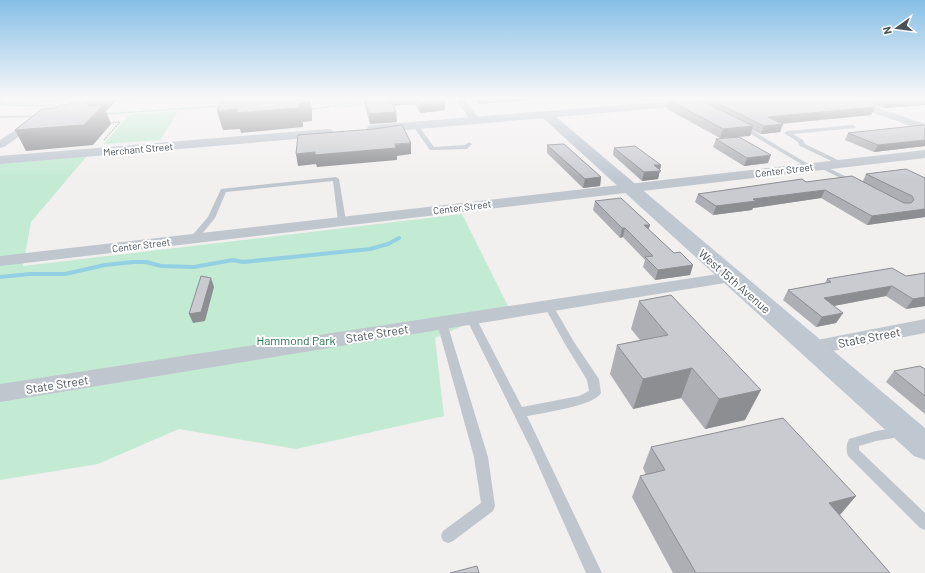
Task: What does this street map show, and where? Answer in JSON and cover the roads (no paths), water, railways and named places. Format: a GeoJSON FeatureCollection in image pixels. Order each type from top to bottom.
{"type":"FeatureCollection","features":[{"type":"Feature","properties":{"kind":"main road"},"geometry":{"type":"LineString","coordinates":[[358,131],[398,131],[416,126]]}},
{"type":"Feature","properties":{"kind":"main road","name":"West 15th Avenue"},"geometry":{"type":"LineString","coordinates":[[568,126],[630,188],[925,447]]}},
{"type":"Feature","properties":{"kind":"main road","name":"Merchant Street"},"geometry":{"type":"LineString","coordinates":[[0,160],[327,137],[342,132]]}},
{"type":"Feature","properties":{"kind":"street"},"geometry":{"type":"LineString","coordinates":[[0,145],[28,126]]}},
{"type":"Feature","properties":{"kind":"street","name":"Center Street"},"geometry":{"type":"LineString","coordinates":[[0,261],[925,154]]}},
{"type":"Feature","properties":{"kind":"street","name":"State Street"},"geometry":{"type":"LineString","coordinates":[[0,393],[731,277]]}},
{"type":"Feature","properties":{"kind":"street","name":"State Street"},"geometry":{"type":"LineString","coordinates":[[812,348],[925,326]]}},
{"type":"Feature","properties":{"kind":"lane"},"geometry":{"type":"LineString","coordinates":[[416,126],[432,149],[467,147],[469,144]]}},
{"type":"Feature","properties":{"kind":"lane"},"geometry":{"type":"LineString","coordinates":[[739,126],[771,145],[861,187]]}},
{"type":"Feature","properties":{"kind":"lane"},"geometry":{"type":"LineString","coordinates":[[840,163],[802,145],[801,141],[787,133],[853,127]]}},
{"type":"Feature","properties":{"kind":"lane"},"geometry":{"type":"LineString","coordinates":[[194,238],[211,218],[224,190],[336,179],[342,221]]}},
{"type":"Feature","properties":{"kind":"lane"},"geometry":{"type":"LineString","coordinates":[[519,413],[582,400],[595,393],[593,379],[570,344],[549,306]]}},
{"type":"Feature","properties":{"kind":"lane"},"geometry":{"type":"LineString","coordinates":[[472,318],[519,413],[594,573]]}},
{"type":"Feature","properties":{"kind":"lane"},"geometry":{"type":"LineString","coordinates":[[442,323],[481,457],[488,506],[448,536]]}},
{"type":"Feature","properties":{"kind":"lane"},"geometry":{"type":"LineString","coordinates":[[906,431],[876,436],[853,443],[853,452],[925,523]]}},
{"type":"Feature","properties":{"kind":"waterway"},"geometry":{"type":"LineString","coordinates":[[0,277],[30,274],[65,274],[105,265],[133,262],[146,262],[161,266],[194,267],[233,260],[243,262],[370,249],[388,244],[399,238]]}},
{"type":"Feature","properties":{"kind":"park label","name":"Hammond Park"},"geometry":{"type":"Point","coordinates":[296,340]}}]}
